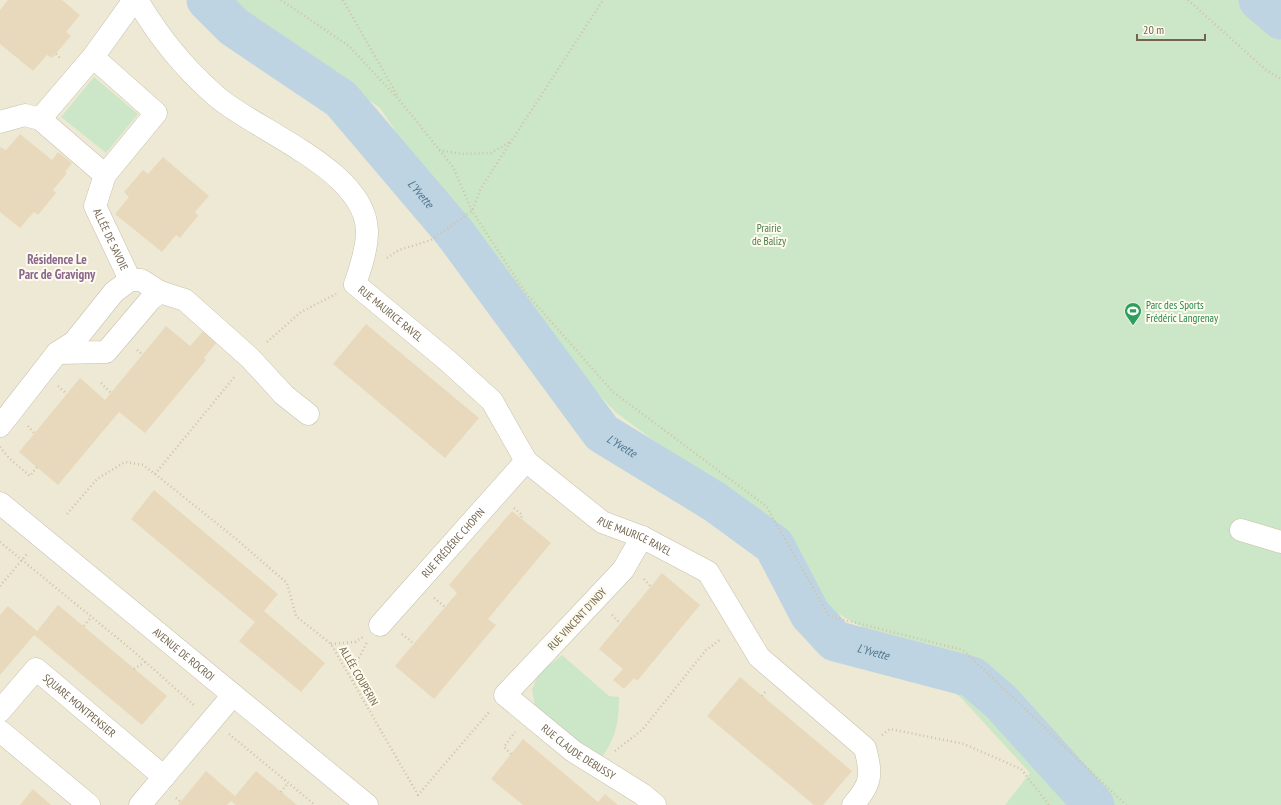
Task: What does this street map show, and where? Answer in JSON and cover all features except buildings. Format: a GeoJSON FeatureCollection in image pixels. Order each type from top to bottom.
{"type":"FeatureCollection","features":[{"type":"Feature","properties":{"kind":"street"},"geometry":{"type":"LineString","coordinates":[[40,119],[93,57],[134,0]]}},
{"type":"Feature","properties":{"kind":"street","name":"RUE MAURICE RAVEL"},"geometry":{"type":"LineString","coordinates":[[137,0],[156,32],[170,51],[217,96],[316,161],[343,182],[361,206],[367,230],[363,260],[355,284],[448,361],[492,401],[526,461],[602,522],[642,537],[708,572],[759,657],[865,748],[871,770],[865,791],[853,805]]}},
{"type":"Feature","properties":{"kind":"street"},"geometry":{"type":"LineString","coordinates":[[0,122],[25,115],[40,119],[105,175],[156,113],[93,57]]}},
{"type":"Feature","properties":{"kind":"street","name":"ALLÉE DE SAVOIE"},"geometry":{"type":"LineString","coordinates":[[105,175],[95,206],[130,280]]}},
{"type":"Feature","properties":{"kind":"street"},"geometry":{"type":"LineString","coordinates":[[0,426],[58,353],[74,342],[114,292],[130,280],[141,280],[160,292],[185,300],[250,358],[284,395],[308,414]]}},
{"type":"Feature","properties":{"kind":"street"},"geometry":{"type":"LineString","coordinates":[[58,353],[106,352],[151,299],[160,292]]}},
{"type":"Feature","properties":{"kind":"street","name":"RUE FRÉDÉRIC CHOPIN"},"geometry":{"type":"LineString","coordinates":[[380,625],[526,461]]}},
{"type":"Feature","properties":{"kind":"street","name":"AVENUE DE ROCROI"},"geometry":{"type":"LineString","coordinates":[[0,503],[40,538],[367,805]]}},
{"type":"Feature","properties":{"kind":"street"},"geometry":{"type":"LineString","coordinates":[[1241,530],[1281,542]]}},
{"type":"Feature","properties":{"kind":"street","name":"RUE VINCENT D'INDY"},"geometry":{"type":"LineString","coordinates":[[506,695],[623,570],[642,537]]}},
{"type":"Feature","properties":{"kind":"street","name":"SQUARE MONTPENSIER"},"geometry":{"type":"LineString","coordinates":[[0,711],[36,670],[164,777]]}},
{"type":"Feature","properties":{"kind":"street"},"geometry":{"type":"LineString","coordinates":[[140,805],[233,695]]}},
{"type":"Feature","properties":{"kind":"street","name":"RUE CLAUDE DEBUSSY"},"geometry":{"type":"LineString","coordinates":[[506,695],[573,752],[642,794],[655,805]]}},
{"type":"Feature","properties":{"kind":"street"},"geometry":{"type":"LineString","coordinates":[[0,731],[89,805]]}},
{"type":"Feature","properties":{"kind":"path"},"geometry":{"type":"LineString","coordinates":[[281,0],[349,46],[401,102],[453,167],[472,211],[525,292],[613,392],[766,506],[830,616],[964,650],[1126,805]]}},
{"type":"Feature","properties":{"kind":"path"},"geometry":{"type":"LineString","coordinates":[[343,0],[401,102]]}},
{"type":"Feature","properties":{"kind":"path"},"geometry":{"type":"LineString","coordinates":[[431,240],[472,211],[480,188],[603,0]]}},
{"type":"Feature","properties":{"kind":"path"},"geometry":{"type":"LineString","coordinates":[[1188,0],[1266,70],[1281,79]]}},
{"type":"Feature","properties":{"kind":"path"},"geometry":{"type":"LineString","coordinates":[[438,150],[462,154],[491,153],[511,142]]}},
{"type":"Feature","properties":{"kind":"path"},"geometry":{"type":"LineString","coordinates":[[155,474],[250,358],[300,312]]}},
{"type":"Feature","properties":{"kind":"path"},"geometry":{"type":"LineString","coordinates":[[101,383],[111,393]]}},
{"type":"Feature","properties":{"kind":"path"},"geometry":{"type":"LineString","coordinates":[[0,447],[10,459],[30,476],[37,467]]}},
{"type":"Feature","properties":{"kind":"path","name":"ALLÉE COUPERIN"},"geometry":{"type":"LineString","coordinates":[[67,514],[97,479],[125,462],[143,465],[155,474],[235,538],[287,583],[296,616],[331,644],[418,794],[506,695]]}},
{"type":"Feature","properties":{"kind":"path"},"geometry":{"type":"LineString","coordinates":[[0,586],[40,538]]}},
{"type":"Feature","properties":{"kind":"path"},"geometry":{"type":"LineString","coordinates":[[0,542],[315,805]]}},
{"type":"Feature","properties":{"kind":"path"},"geometry":{"type":"LineString","coordinates":[[84,626],[91,617]]}},
{"type":"Feature","properties":{"kind":"path"},"geometry":{"type":"LineString","coordinates":[[331,644],[355,642],[380,625]]}},
{"type":"Feature","properties":{"kind":"path"},"geometry":{"type":"LineString","coordinates":[[353,682],[354,668],[363,647],[380,625]]}},
{"type":"Feature","properties":{"kind":"path"},"geometry":{"type":"LineString","coordinates":[[600,768],[607,757],[642,730],[706,650],[739,625]]}},
{"type":"Feature","properties":{"kind":"path"},"geometry":{"type":"LineString","coordinates":[[134,669],[145,662]]}},
{"type":"Feature","properties":{"kind":"path"},"geometry":{"type":"LineString","coordinates":[[890,729],[964,744],[1021,769],[1049,805]]}},
{"type":"Feature","properties":{"kind":"path"},"geometry":{"type":"LineString","coordinates":[[281,792],[288,783]]}},
{"type":"Feature","properties":{"kind":"shaded area"},"geometry":{"type":"Polygon","coordinates":[[[0,0],[230,0],[280,39],[380,108],[442,202],[514,302],[615,412],[786,539],[814,601],[895,645],[962,699],[1031,773],[1005,805],[0,805],[0,0]]]}},
{"type":"Feature","properties":{"kind":"green space","name":"Prairie de Balizy"},"geometry":{"type":"Polygon","coordinates":[[[230,0],[1281,0],[1281,805],[1005,805],[1030,773],[962,699],[895,645],[814,601],[786,539],[615,412],[514,302],[442,202],[380,108],[280,39],[230,0]]]}},
{"type":"Feature","properties":{"kind":"green space"},"geometry":{"type":"Polygon","coordinates":[[[94,77],[138,114],[106,153],[61,117],[94,77]]]}},
{"type":"Feature","properties":{"kind":"green space"},"geometry":{"type":"Polygon","coordinates":[[[562,655],[609,696],[619,697],[616,730],[601,759],[566,736],[535,706],[532,690],[538,674],[562,655]]]}},
{"type":"Feature","properties":{"kind":"waterway","name":"L'Yvette"},"geometry":{"type":"LineString","coordinates":[[207,0],[234,27],[341,99],[454,232],[602,433],[715,502],[774,545],[810,614],[835,641],[972,677],[1001,702],[1094,805]]}},
{"type":"Feature","properties":{"kind":"waterway"},"geometry":{"type":"LineString","coordinates":[[1259,0],[1281,19]]}},
{"type":"Feature","properties":{"kind":"place","name":"Parc des Sports Frédéric Langrenay"},"geometry":{"type":"Point","coordinates":[1133,326]}},
{"type":"Feature","properties":{"kind":"district","name":"Résidence Le Parc de Gravigny"},"geometry":{"type":"Point","coordinates":[57,266]}}]}
